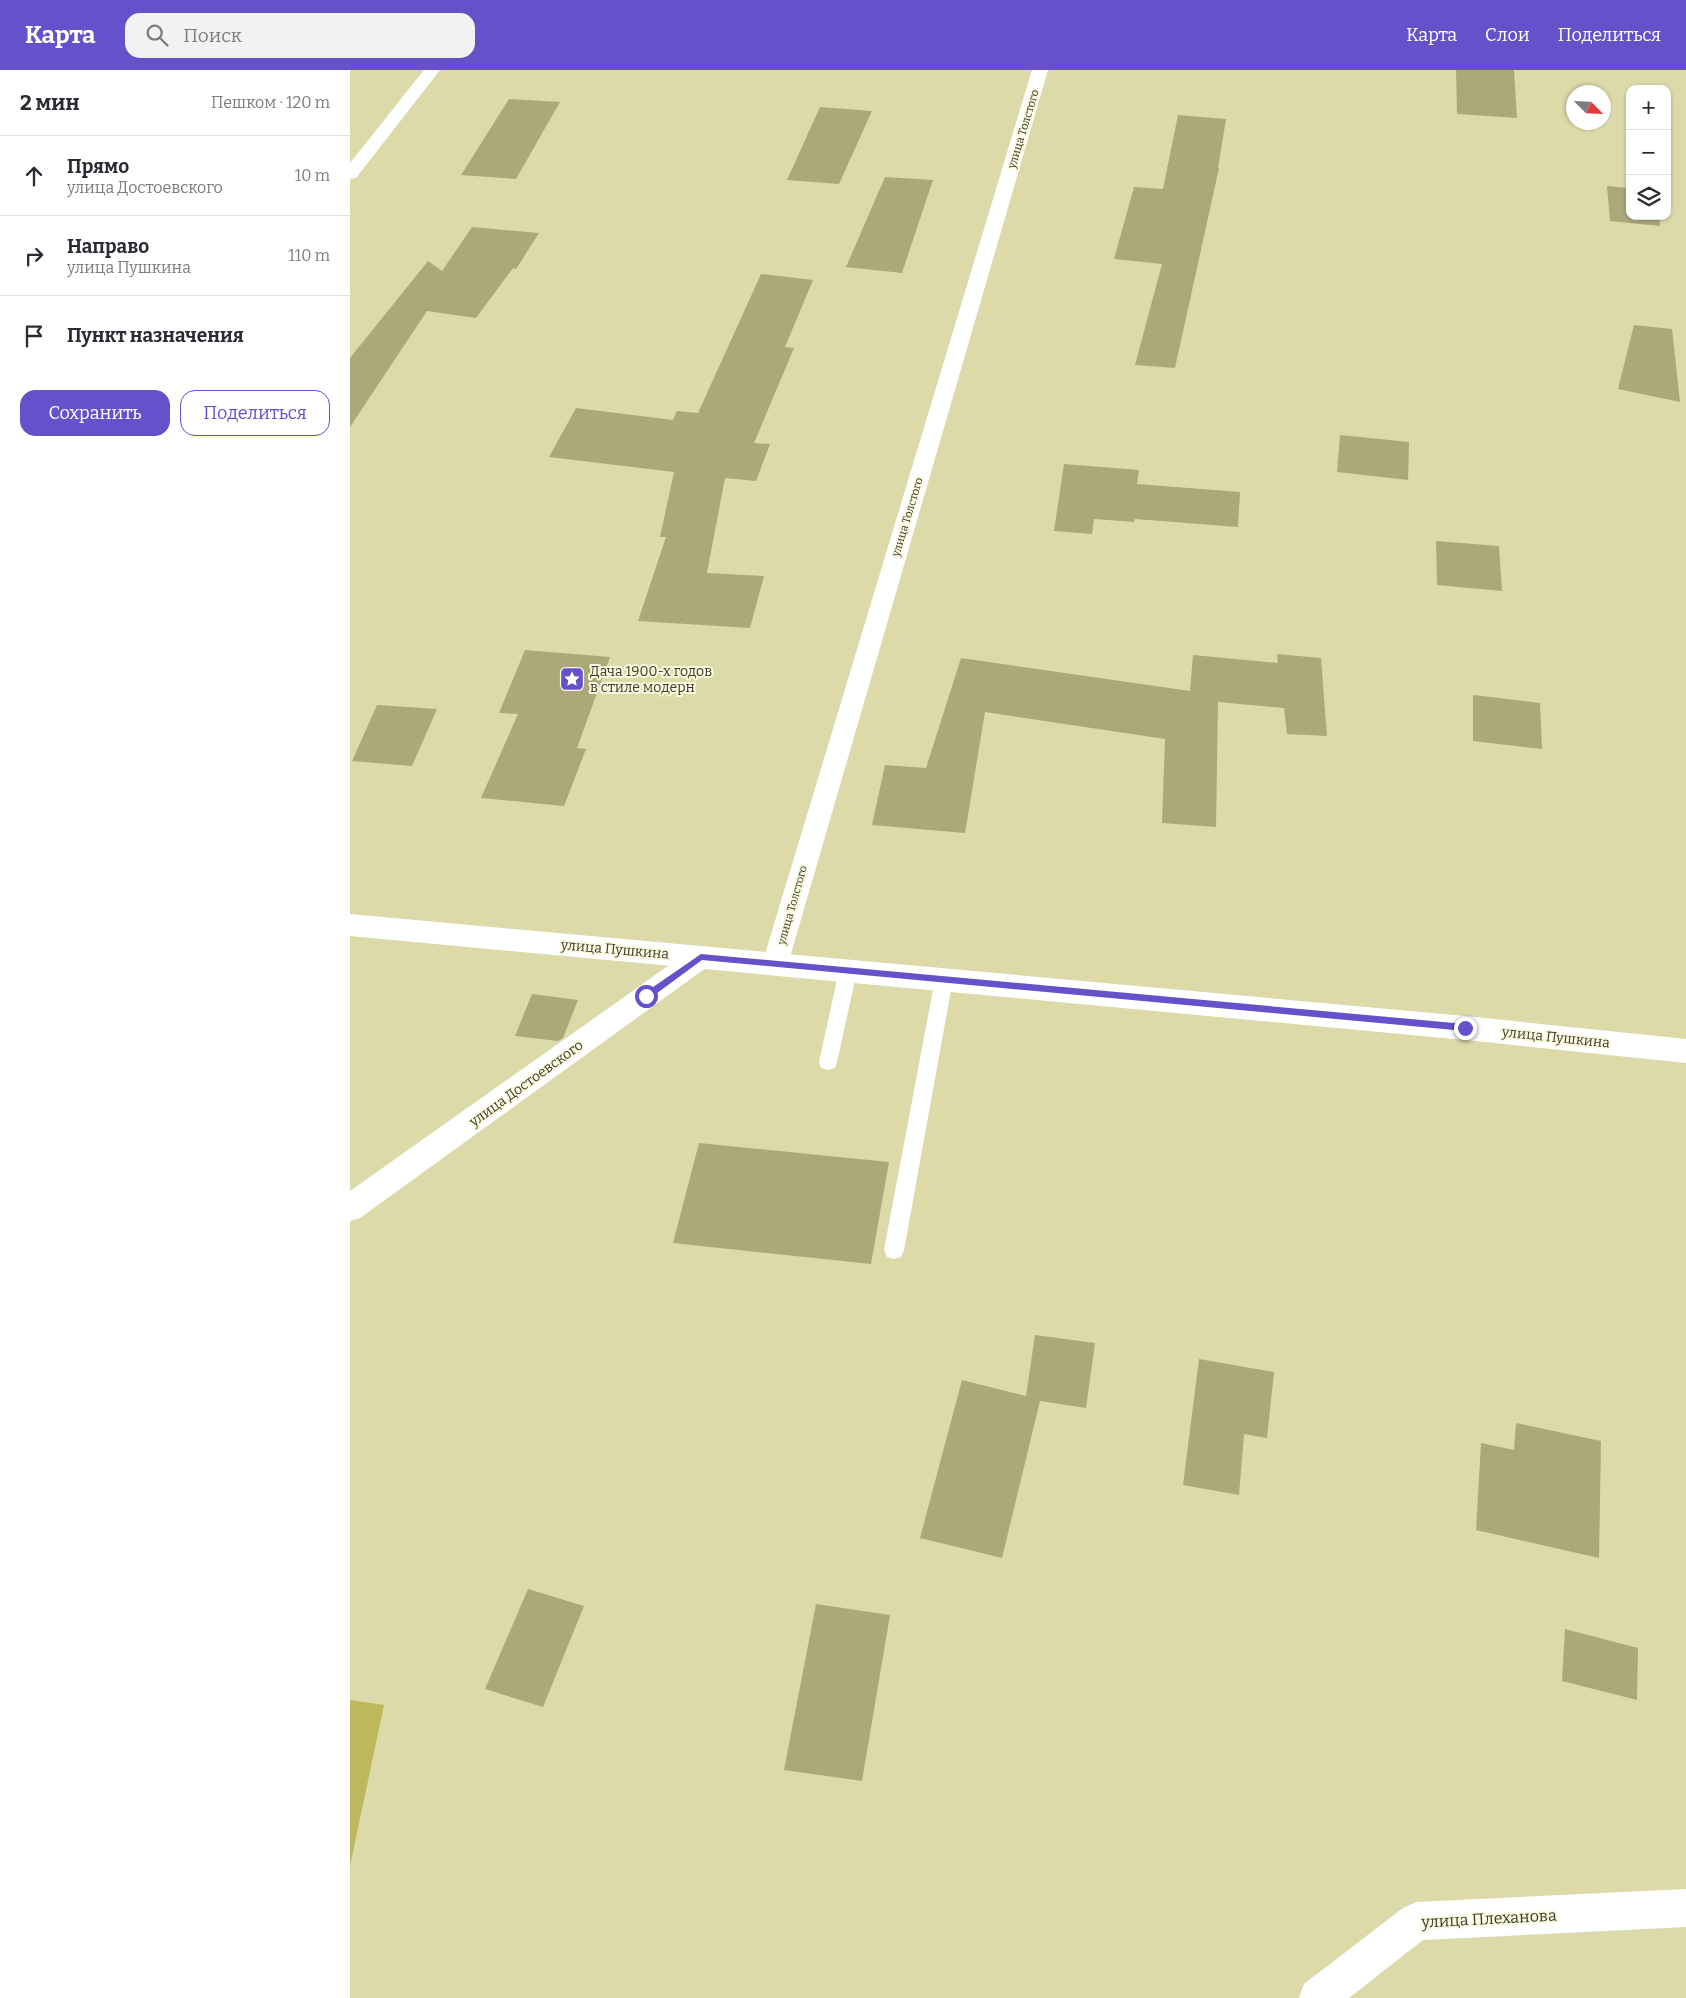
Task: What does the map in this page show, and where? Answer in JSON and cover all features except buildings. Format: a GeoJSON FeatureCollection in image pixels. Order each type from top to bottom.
{"type":"FeatureCollection","features":[{"type":"Feature","properties":{"kind":"street"},"geometry":{"type":"LineString","coordinates":[[350,174],[432,70]]}},
{"type":"Feature","properties":{"kind":"street","name":"улица Толстого"},"geometry":{"type":"LineString","coordinates":[[775,964],[1040,70]]}},
{"type":"Feature","properties":{"kind":"street","name":"улица Пушкина"},"geometry":{"type":"LineString","coordinates":[[350,925],[1465,1028],[1686,1051]]}},
{"type":"Feature","properties":{"kind":"street","name":"улица Достоевского"},"geometry":{"type":"LineString","coordinates":[[350,1208],[701,957]]}},
{"type":"Feature","properties":{"kind":"street","name":"улица Плеханова"},"geometry":{"type":"LineString","coordinates":[[1318,1998],[1416,1920],[1686,1908]]}},
{"type":"Feature","properties":{"kind":"lane"},"geometry":{"type":"LineString","coordinates":[[828,1062],[848,971]]}},
{"type":"Feature","properties":{"kind":"lane"},"geometry":{"type":"LineString","coordinates":[[894,1250],[944,980]]}},
{"type":"Feature","properties":{"kind":"shaded area"},"geometry":{"type":"Polygon","coordinates":[[[350,1700],[384,1705],[350,1866],[350,1700]]]}},
{"type":"Feature","properties":{"kind":"place","name":"Дача 1900-х годов в стиле модерн"},"geometry":{"type":"Point","coordinates":[572,679]}},
{"type":"Feature","properties":{"kind":"route"},"geometry":{"type":"LineString","coordinates":[[646,996],[701,957],[1465,1028]]}}]}
